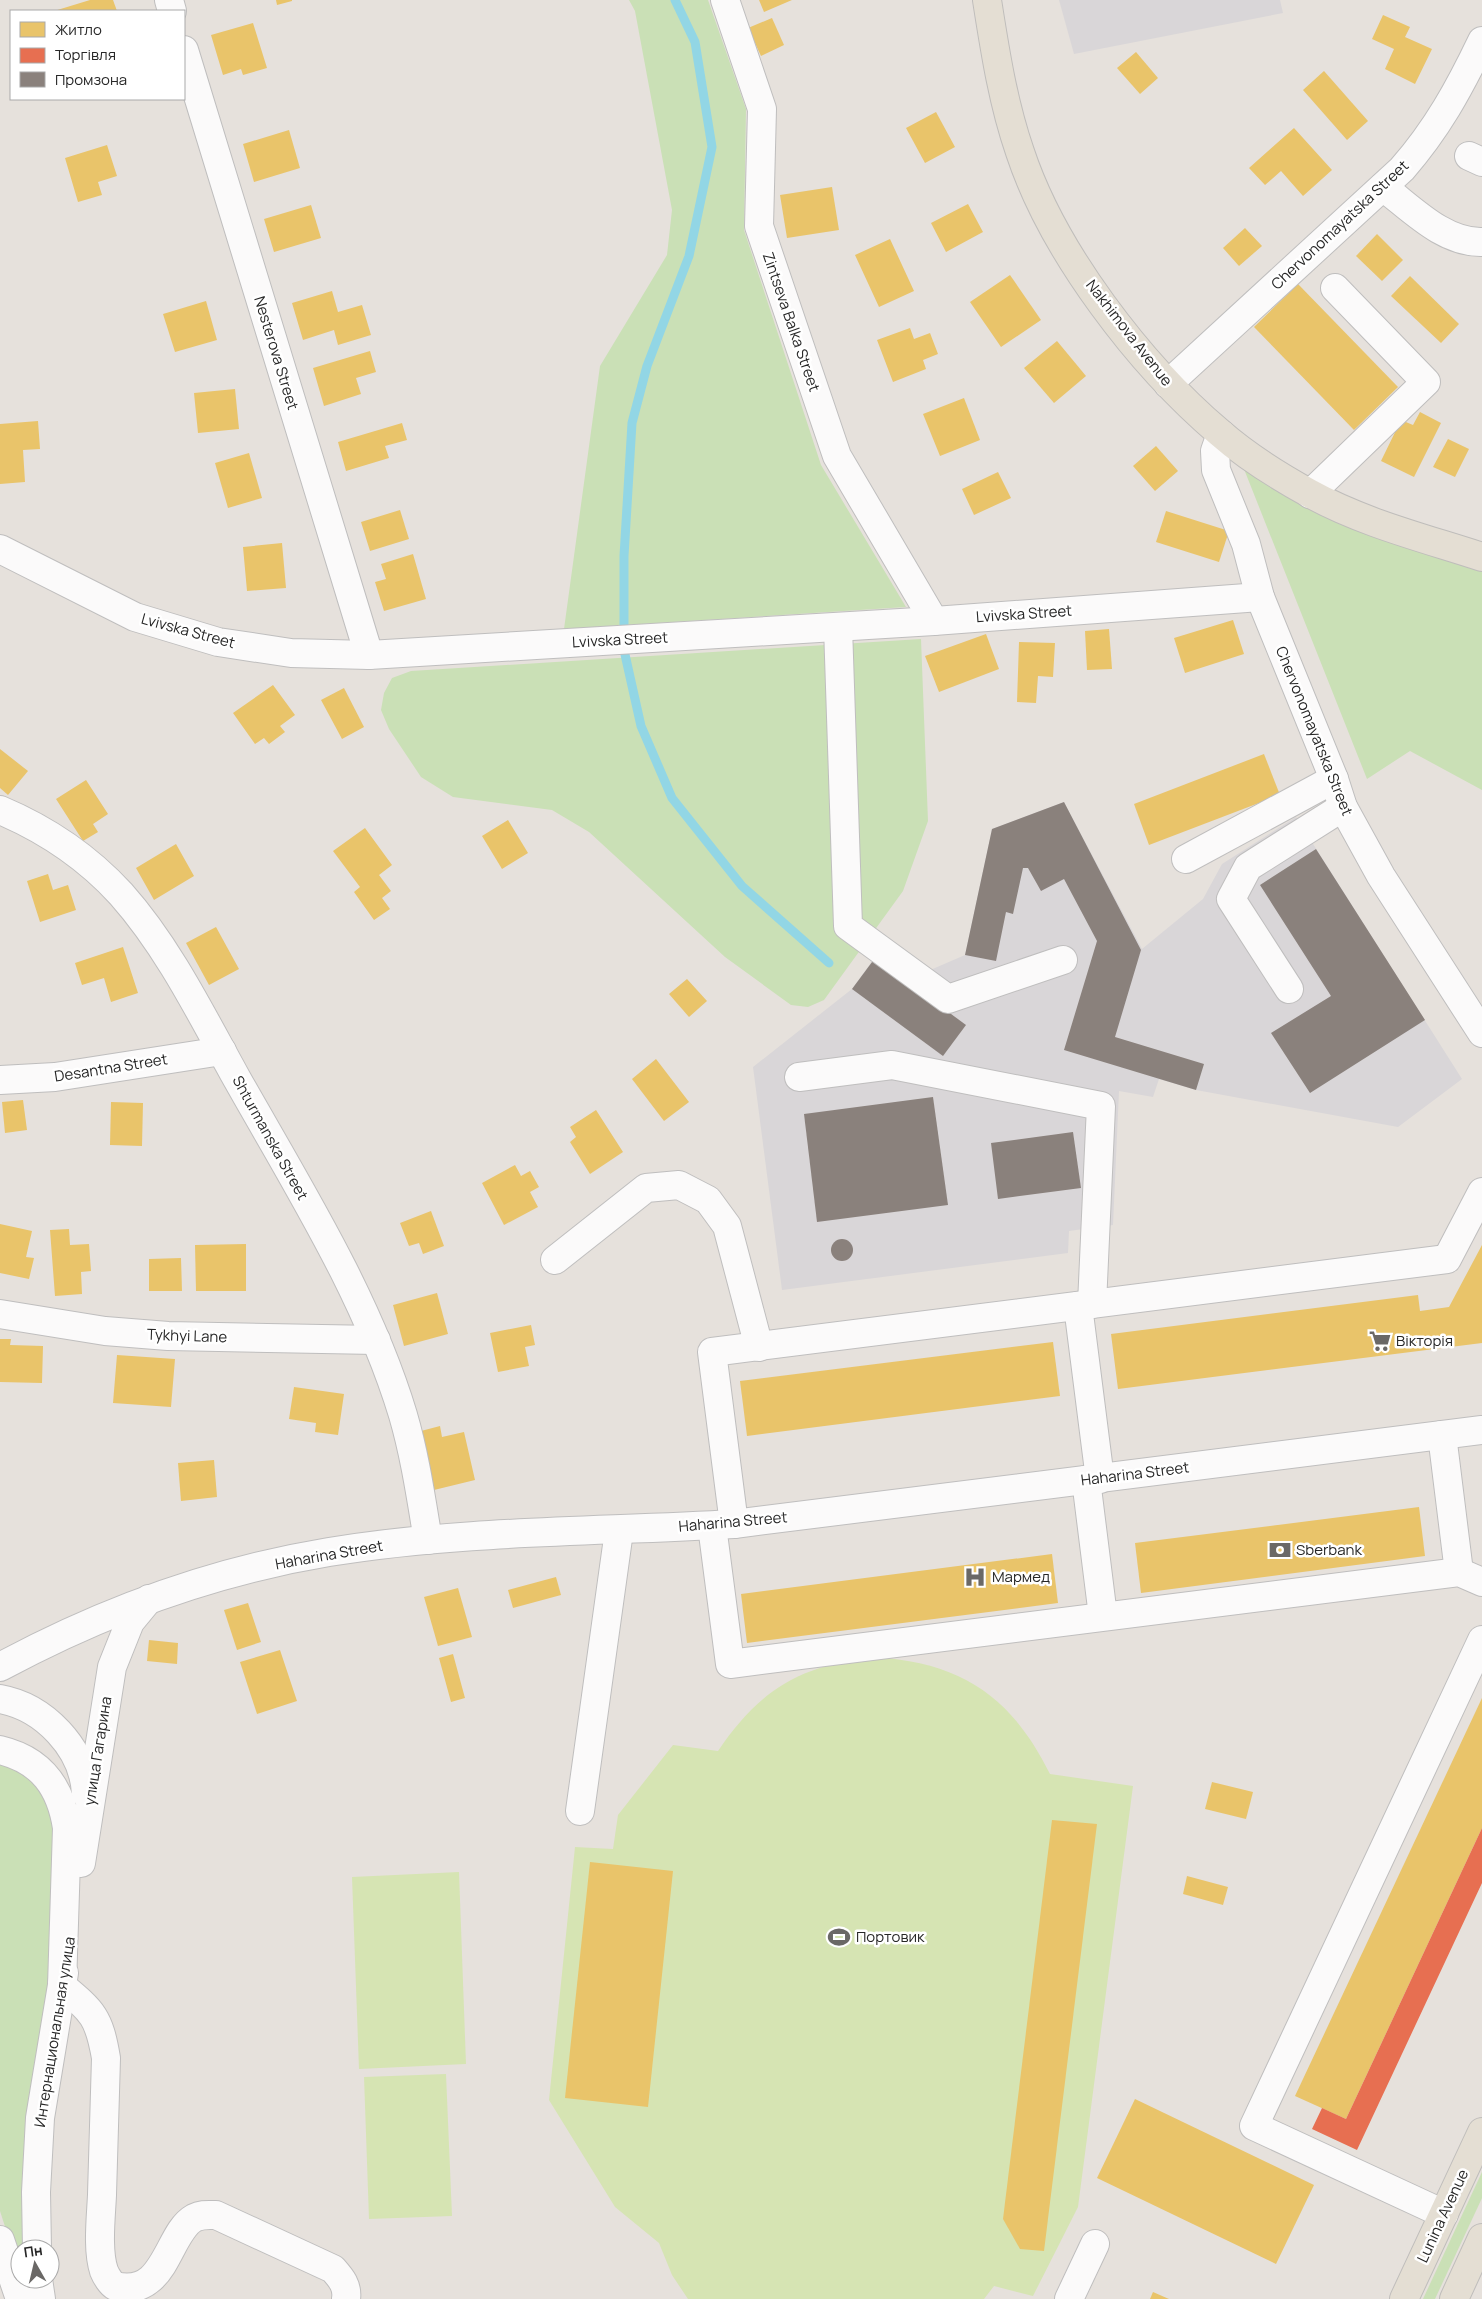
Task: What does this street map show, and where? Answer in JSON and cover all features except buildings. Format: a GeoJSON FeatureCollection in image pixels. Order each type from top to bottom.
{"type":"FeatureCollection","features":[{"type":"Feature","properties":{"kind":"main road","name":"Nakhimova Avenue"},"geometry":{"type":"LineString","coordinates":[[987,0],[998,69],[1017,143],[1036,192],[1059,236],[1088,284],[1130,340],[1168,384],[1220,434],[1310,494],[1360,517],[1482,556]]}},
{"type":"Feature","properties":{"kind":"main road","name":"Lunina Avenue"},"geometry":{"type":"LineString","coordinates":[[1404,2299],[1482,2132]]}},
{"type":"Feature","properties":{"kind":"main road"},"geometry":{"type":"LineString","coordinates":[[1454,2299],[1482,2238]]}},
{"type":"Feature","properties":{"kind":"street","name":"Zintseva Balka Street"},"geometry":{"type":"LineString","coordinates":[[725,0],[762,109],[759,226],[837,456],[934,621]]}},
{"type":"Feature","properties":{"kind":"street","name":"Chervonomayatska Street"},"geometry":{"type":"LineString","coordinates":[[1168,384],[1402,169],[1434,129],[1461,84],[1482,41]]}},
{"type":"Feature","properties":{"kind":"street","name":"Nesterova Street"},"geometry":{"type":"LineString","coordinates":[[185,53],[369,656]]}},
{"type":"Feature","properties":{"kind":"street"},"geometry":{"type":"LineString","coordinates":[[1383,187],[1446,234],[1468,242],[1482,242]]}},
{"type":"Feature","properties":{"kind":"street"},"geometry":{"type":"LineString","coordinates":[[1310,494],[1426,382],[1335,288]]}},
{"type":"Feature","properties":{"kind":"street","name":"Chervonomayatska Street"},"geometry":{"type":"LineString","coordinates":[[1220,434],[1216,451],[1216,470],[1246,544],[1260,597],[1334,779],[1343,808],[1381,876],[1482,1033]]}},
{"type":"Feature","properties":{"kind":"street","name":"Lvivska Street"},"geometry":{"type":"LineString","coordinates":[[0,549],[135,617],[218,642],[291,653],[369,656],[934,621],[1260,597]]}},
{"type":"Feature","properties":{"kind":"street"},"geometry":{"type":"LineString","coordinates":[[838,627],[848,926],[948,999],[1062,960]]}},
{"type":"Feature","properties":{"kind":"street"},"geometry":{"type":"LineString","coordinates":[[1186,859],[1334,779]]}},
{"type":"Feature","properties":{"kind":"street"},"geometry":{"type":"LineString","coordinates":[[1288,990],[1231,899],[1248,866],[1343,808]]}},
{"type":"Feature","properties":{"kind":"street","name":"Shturmanska Street"},"geometry":{"type":"LineString","coordinates":[[0,810],[21,819],[72,850],[120,894],[161,947],[222,1051],[340,1264],[376,1340],[403,1416],[418,1477],[428,1540]]}},
{"type":"Feature","properties":{"kind":"street","name":"Desantna Street"},"geometry":{"type":"LineString","coordinates":[[0,1080],[55,1077],[222,1051]]}},
{"type":"Feature","properties":{"kind":"street"},"geometry":{"type":"LineString","coordinates":[[799,1077],[892,1065],[1100,1106],[1085,1305],[1093,1480],[1103,1616]]}},
{"type":"Feature","properties":{"kind":"street"},"geometry":{"type":"LineString","coordinates":[[555,1260],[646,1188],[678,1185],[708,1200],[727,1226],[759,1347]]}},
{"type":"Feature","properties":{"kind":"street"},"geometry":{"type":"LineString","coordinates":[[1442,1435],[1470,1577],[1103,1616],[730,1664],[712,1352],[1447,1259],[1482,1192]]}},
{"type":"Feature","properties":{"kind":"street","name":"Tykhyi Lane"},"geometry":{"type":"LineString","coordinates":[[0,1314],[105,1331],[168,1336],[376,1340]]}},
{"type":"Feature","properties":{"kind":"street","name":"Haharina Street"},"geometry":{"type":"LineString","coordinates":[[0,1667],[35,1648],[150,1599],[258,1567],[328,1552],[487,1534],[619,1531],[723,1525],[1482,1430]]}},
{"type":"Feature","properties":{"kind":"street"},"geometry":{"type":"LineString","coordinates":[[580,1811],[619,1531]]}},
{"type":"Feature","properties":{"kind":"street","name":"улица Гагарина"},"geometry":{"type":"LineString","coordinates":[[88,1815],[112,1667],[130,1622],[150,1599]]}},
{"type":"Feature","properties":{"kind":"street"},"geometry":{"type":"LineString","coordinates":[[1444,2214],[1254,2126],[1482,1640]]}},
{"type":"Feature","properties":{"kind":"street","name":"улица Гагарина"},"geometry":{"type":"LineString","coordinates":[[0,1699],[11,1701],[38,1714],[60,1734],[76,1758],[86,1786],[88,1815]]}},
{"type":"Feature","properties":{"kind":"street"},"geometry":{"type":"LineString","coordinates":[[0,1750],[29,1761],[44,1774],[56,1790],[64,1808],[67,1828],[62,1986],[88,2008],[101,2030],[106,2058],[100,2239],[104,2271],[113,2285],[128,2293],[145,2291],[159,2280],[184,2227],[193,2219],[204,2214],[216,2215],[333,2269],[343,2280],[347,2293],[346,2299]]}},
{"type":"Feature","properties":{"kind":"street","name":"Интернациональная улица"},"geometry":{"type":"LineString","coordinates":[[37,2239],[36,2192],[40,2118],[88,1815]]}},
{"type":"Feature","properties":{"kind":"street"},"geometry":{"type":"LineString","coordinates":[[0,2240],[20,2299]]}},
{"type":"Feature","properties":{"kind":"street"},"geometry":{"type":"LineString","coordinates":[[1069,2299],[1095,2244]]}},
{"type":"Feature","properties":{"kind":"shaded area"},"geometry":{"type":"Polygon","coordinates":[[[1059,0],[1280,0],[1283,13],[1074,54],[1059,0]]]}},
{"type":"Feature","properties":{"kind":"shaded area"},"geometry":{"type":"Polygon","coordinates":[[[1064,802],[1142,949],[1203,899],[1222,864],[1296,817],[1462,1079],[1398,1127],[1196,1090],[1159,1079],[1153,1097],[1119,1091],[1113,1225],[1069,1231],[1068,1253],[782,1290],[753,1067],[852,989],[881,949],[928,971],[965,955],[992,829],[1064,802]]]}},
{"type":"Feature","properties":{"kind":"green space"},"geometry":{"type":"Polygon","coordinates":[[[629,0],[708,0],[746,109],[744,230],[821,465],[906,607],[564,629],[600,366],[667,255],[672,210],[635,11],[629,0]]]}},
{"type":"Feature","properties":{"kind":"green space"},"geometry":{"type":"Polygon","coordinates":[[[1240,459],[1482,569],[1482,790],[1410,751],[1367,779],[1240,459]]]}},
{"type":"Feature","properties":{"kind":"green space"},"geometry":{"type":"Polygon","coordinates":[[[921,639],[928,821],[903,891],[824,1000],[808,1007],[791,1005],[725,957],[589,832],[552,810],[453,797],[421,777],[389,729],[381,710],[384,693],[392,678],[411,671],[921,639]]]}},
{"type":"Feature","properties":{"kind":"green space","name":"Портовик"},"geometry":{"type":"Polygon","coordinates":[[[875,1657],[934,1667],[958,1676],[980,1689],[1000,1704],[1018,1724],[1035,1747],[1050,1774],[1133,1786],[1078,2207],[1033,2296],[994,2286],[984,2299],[688,2299],[672,2275],[659,2243],[615,2207],[549,2100],[575,1847],[613,1849],[618,1815],[673,1745],[718,1751],[750,1711],[784,1684],[825,1666],[875,1657]]]}},
{"type":"Feature","properties":{"kind":"green space"},"geometry":{"type":"Polygon","coordinates":[[[0,1761],[22,1771],[46,1796],[56,1828],[51,1985],[29,2239],[10,2239],[10,2242],[0,2211],[0,1761]]]}},
{"type":"Feature","properties":{"kind":"green space"},"geometry":{"type":"Polygon","coordinates":[[[459,1872],[466,2064],[359,2069],[352,1877],[459,1872]]]}},
{"type":"Feature","properties":{"kind":"green space"},"geometry":{"type":"Polygon","coordinates":[[[446,2074],[452,2216],[369,2219],[364,2077],[446,2074]]]}},
{"type":"Feature","properties":{"kind":"green space"},"geometry":{"type":"Polygon","coordinates":[[[1482,2172],[1482,2198],[1435,2299],[1423,2299],[1482,2172]]]}},
{"type":"Feature","properties":{"kind":"waterway"},"geometry":{"type":"LineString","coordinates":[[675,0],[695,42],[712,147],[689,256],[647,366],[632,423],[624,556],[624,650],[641,726],[672,798],[742,886],[829,963]]}},
{"type":"Feature","properties":{"kind":"place","name":"Вікторія"},"geometry":{"type":"Point","coordinates":[1380,1341]}},
{"type":"Feature","properties":{"kind":"place","name":"Sberbank"},"geometry":{"type":"Point","coordinates":[1280,1550]}},
{"type":"Feature","properties":{"kind":"place","name":"Мармед"},"geometry":{"type":"Point","coordinates":[975,1577]}},
{"type":"Feature","properties":{"kind":"place","name":"Портовик"},"geometry":{"type":"Point","coordinates":[839,1937]}}]}
